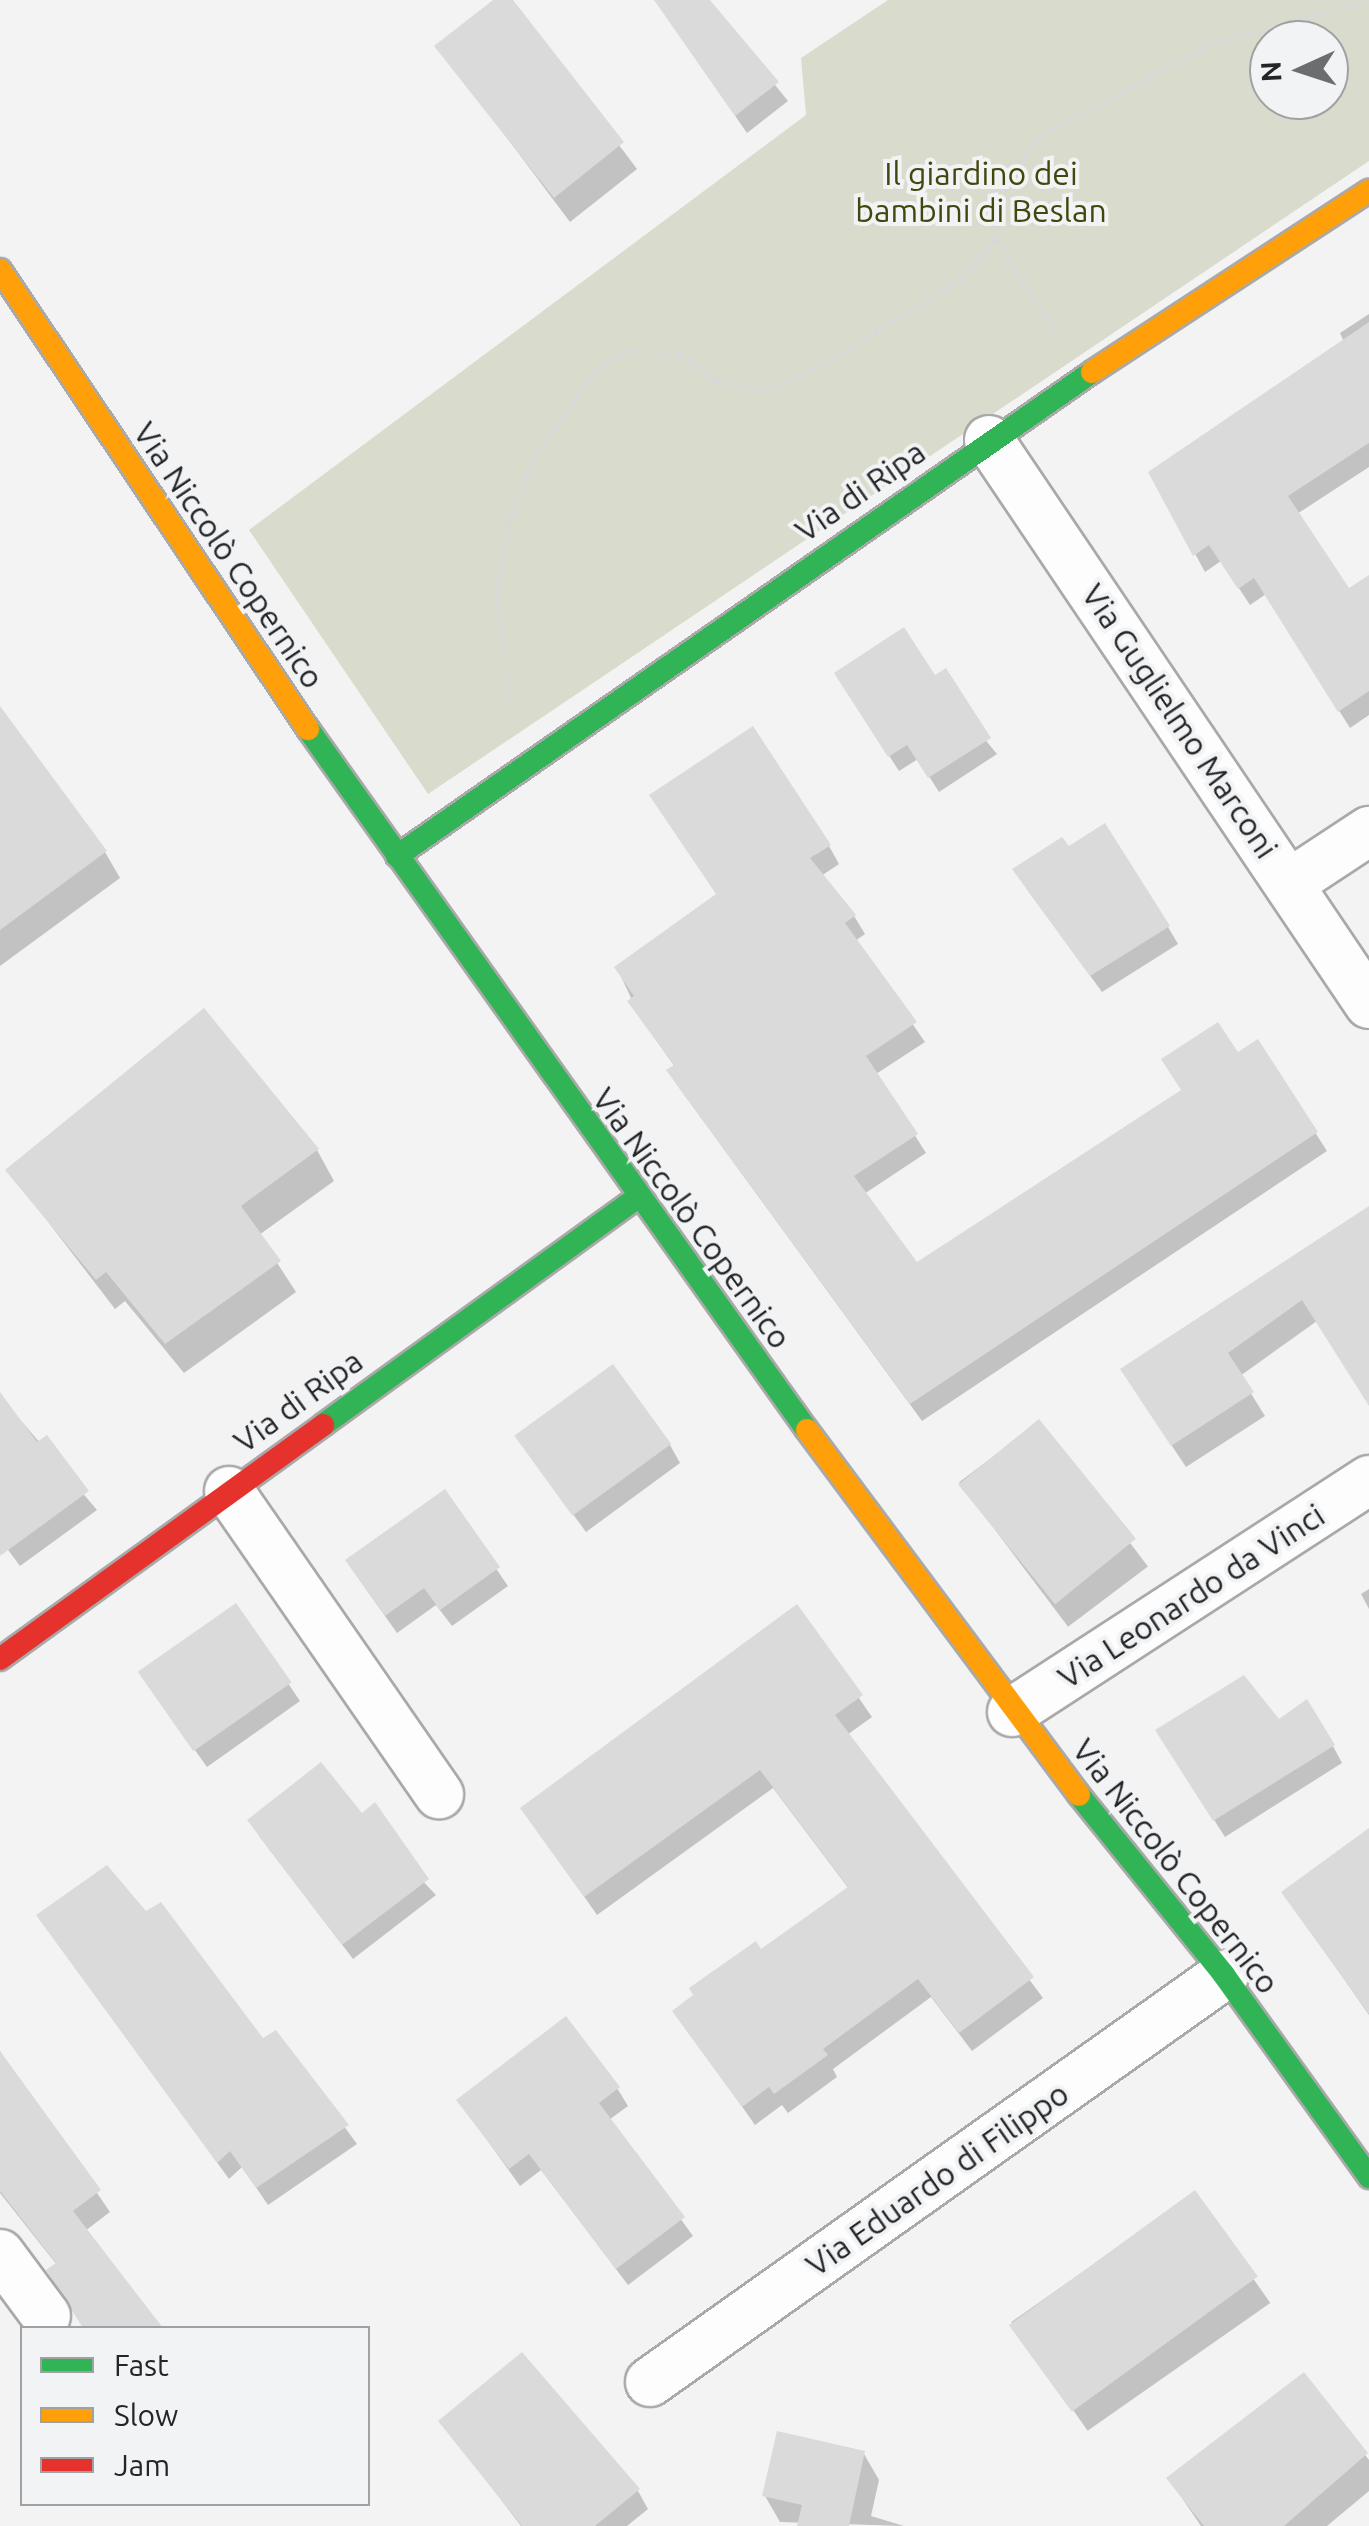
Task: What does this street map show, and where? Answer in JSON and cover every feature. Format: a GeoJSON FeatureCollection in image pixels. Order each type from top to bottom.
{"type":"FeatureCollection","features":[{"type":"Feature","properties":{"kind":"main road","name":"Via di Ripa"},"geometry":{"type":"LineString","coordinates":[[397,856],[989,440],[1369,191]]}},
{"type":"Feature","properties":{"kind":"main road","name":"Via Niccolò Copernico"},"geometry":{"type":"LineString","coordinates":[[0,270],[229,618],[636,1198],[1012,1712],[1224,1975],[1369,2176]]}},
{"type":"Feature","properties":{"kind":"main road","name":"Via di Ripa"},"geometry":{"type":"LineString","coordinates":[[0,1659],[636,1198]]}},
{"type":"Feature","properties":{"kind":"street","name":"Via Guglielmo Marconi"},"geometry":{"type":"LineString","coordinates":[[989,440],[1369,1004]]}},
{"type":"Feature","properties":{"kind":"street"},"geometry":{"type":"LineString","coordinates":[[1290,883],[1369,831]]}},
{"type":"Feature","properties":{"kind":"street","name":"Via Leonardo da Vinci"},"geometry":{"type":"LineString","coordinates":[[1012,1712],[1369,1480]]}},
{"type":"Feature","properties":{"kind":"street"},"geometry":{"type":"LineString","coordinates":[[228,1491],[439,1794]]}},
{"type":"Feature","properties":{"kind":"street","name":"Via Eduardo di Filippo"},"geometry":{"type":"LineString","coordinates":[[650,2382],[1224,1975]]}},
{"type":"Feature","properties":{"kind":"street"},"geometry":{"type":"LineString","coordinates":[[0,2254],[46,2316]]}},
{"type":"Feature","properties":{"kind":"path"},"geometry":{"type":"LineString","coordinates":[[530,762],[502,666],[498,591],[508,526],[530,463],[601,365],[635,350],[680,356],[715,380],[765,392],[814,370],[960,280],[995,240],[1006,181],[1041,136],[1208,46],[1369,0]]}},
{"type":"Feature","properties":{"kind":"path"},"geometry":{"type":"LineString","coordinates":[[995,240],[1085,378]]}},
{"type":"Feature","properties":{"kind":"green space","name":"Il giardino dei bambini di Beslan"},"geometry":{"type":"Polygon","coordinates":[[[888,0],[1369,0],[1369,161],[428,794],[249,530],[806,115],[801,58],[888,0]]]}},
{"type":"Feature","properties":{"kind":"building"},"geometry":{"type":"Polygon","coordinates":[[[493,0],[513,0],[624,142],[554,198],[434,46],[493,0]]]}},
{"type":"Feature","properties":{"kind":"building"},"geometry":{"type":"Polygon","coordinates":[[[654,0],[710,0],[779,82],[735,116],[654,0]]]}},
{"type":"Feature","properties":{"kind":"building"},"geometry":{"type":"Polygon","coordinates":[[[1369,322],[1369,443],[1288,496],[1349,588],[1369,575],[1369,691],[1338,712],[1254,578],[1238,589],[1209,545],[1193,556],[1148,472],[1369,322]]]}},
{"type":"Feature","properties":{"kind":"building"},"geometry":{"type":"Polygon","coordinates":[[[904,627],[935,675],[946,668],[991,738],[928,778],[907,745],[888,757],[834,673],[904,627]]]}},
{"type":"Feature","properties":{"kind":"building"},"geometry":{"type":"Polygon","coordinates":[[[0,706],[107,851],[0,930],[0,706]]]}},
{"type":"Feature","properties":{"kind":"building"},"geometry":{"type":"Polygon","coordinates":[[[753,726],[831,845],[810,858],[856,915],[845,923],[917,1022],[866,1056],[918,1134],[854,1176],[917,1262],[1181,1090],[1161,1059],[1218,1022],[1238,1052],[1258,1039],[1318,1132],[910,1404],[666,1070],[674,1065],[627,1001],[634,996],[614,967],[716,894],[649,795],[753,726]]]}},
{"type":"Feature","properties":{"kind":"building"},"geometry":{"type":"Polygon","coordinates":[[[1105,823],[1170,926],[1090,976],[1012,869],[1062,837],[1069,846],[1105,823]]]}},
{"type":"Feature","properties":{"kind":"building"},"geometry":{"type":"Polygon","coordinates":[[[204,1008],[319,1149],[241,1206],[281,1261],[165,1344],[106,1272],[96,1280],[5,1170],[204,1008]]]}},
{"type":"Feature","properties":{"kind":"building"},"geometry":{"type":"Polygon","coordinates":[[[1369,1206],[1369,1406],[1302,1300],[1228,1353],[1254,1392],[1171,1446],[1120,1369],[1369,1206]]]}},
{"type":"Feature","properties":{"kind":"building"},"geometry":{"type":"Polygon","coordinates":[[[613,1364],[671,1444],[572,1516],[514,1436],[613,1364]]]}},
{"type":"Feature","properties":{"kind":"building"},"geometry":{"type":"Polygon","coordinates":[[[0,1392],[37,1442],[47,1435],[89,1491],[0,1556],[0,1392]]]}},
{"type":"Feature","properties":{"kind":"building"},"geometry":{"type":"Polygon","coordinates":[[[1039,1419],[1136,1539],[1055,1604],[958,1484],[1039,1419]]]}},
{"type":"Feature","properties":{"kind":"building"},"geometry":{"type":"Polygon","coordinates":[[[445,1489],[500,1567],[440,1610],[424,1588],[385,1616],[345,1560],[445,1489]]]}},
{"type":"Feature","properties":{"kind":"building"},"geometry":{"type":"Polygon","coordinates":[[[236,1603],[292,1682],[193,1751],[138,1672],[236,1603]]]}},
{"type":"Feature","properties":{"kind":"building"},"geometry":{"type":"Polygon","coordinates":[[[797,1604],[863,1695],[835,1715],[1034,1977],[959,2033],[918,1979],[823,2049],[828,2055],[774,2094],[769,2087],[742,2107],[672,2011],[693,1995],[689,1988],[756,1941],[761,1949],[848,1887],[760,1770],[584,1897],[520,1808],[797,1604]]]}},
{"type":"Feature","properties":{"kind":"building"},"geometry":{"type":"Polygon","coordinates":[[[1244,1675],[1279,1719],[1307,1699],[1335,1745],[1213,1821],[1155,1730],[1244,1675]]]}},
{"type":"Feature","properties":{"kind":"building"},"geometry":{"type":"Polygon","coordinates":[[[321,1762],[362,1813],[375,1802],[429,1879],[342,1945],[247,1820],[321,1762]]]}},
{"type":"Feature","properties":{"kind":"building"},"geometry":{"type":"Polygon","coordinates":[[[1369,1828],[1369,2014],[1281,1892],[1369,1828]]]}},
{"type":"Feature","properties":{"kind":"building"},"geometry":{"type":"Polygon","coordinates":[[[107,1865],[146,1911],[161,1902],[263,2038],[276,2030],[349,2125],[256,2188],[230,2151],[217,2163],[36,1915],[107,1865]]]}},
{"type":"Feature","properties":{"kind":"building"},"geometry":{"type":"Polygon","coordinates":[[[566,2016],[620,2087],[599,2103],[685,2217],[616,2269],[529,2154],[509,2169],[456,2100],[566,2016]]]}},
{"type":"Feature","properties":{"kind":"building"},"geometry":{"type":"Polygon","coordinates":[[[0,2051],[101,2190],[73,2211],[161,2326],[82,2326],[46,2270],[56,2263],[0,2191],[0,2051]]]}},
{"type":"Feature","properties":{"kind":"building"},"geometry":{"type":"Polygon","coordinates":[[[1195,2190],[1258,2277],[1072,2412],[1009,2325],[1195,2190]]]}},
{"type":"Feature","properties":{"kind":"building"},"geometry":{"type":"Polygon","coordinates":[[[522,2352],[640,2489],[595,2526],[522,2526],[438,2421],[522,2352]]]}},
{"type":"Feature","properties":{"kind":"building"},"geometry":{"type":"Polygon","coordinates":[[[1304,2372],[1368,2453],[1284,2526],[1204,2526],[1166,2478],[1304,2372]]]}},
{"type":"Feature","properties":{"kind":"building"},"geometry":{"type":"Polygon","coordinates":[[[777,2431],[865,2451],[849,2526],[797,2526],[802,2505],[762,2496],[777,2431]]]}},
{"type":"Feature","properties":{"kind":"traffic: fast"},"geometry":{"type":"LineString","coordinates":[[397,856],[1092,372]]}},
{"type":"Feature","properties":{"kind":"traffic: fast"},"geometry":{"type":"LineString","coordinates":[[308,729],[807,1430]]}},
{"type":"Feature","properties":{"kind":"traffic: fast"},"geometry":{"type":"LineString","coordinates":[[323,1425],[637,1198]]}},
{"type":"Feature","properties":{"kind":"traffic: fast"},"geometry":{"type":"LineString","coordinates":[[1079,1795],[1224,1975],[1369,2177]]}},
{"type":"Feature","properties":{"kind":"traffic: slow"},"geometry":{"type":"LineString","coordinates":[[1092,372],[1369,191]]}},
{"type":"Feature","properties":{"kind":"traffic: slow"},"geometry":{"type":"LineString","coordinates":[[0,270],[308,729]]}},
{"type":"Feature","properties":{"kind":"traffic: slow"},"geometry":{"type":"LineString","coordinates":[[807,1430],[1079,1795]]}},
{"type":"Feature","properties":{"kind":"traffic: jam"},"geometry":{"type":"LineString","coordinates":[[0,1659],[323,1425]]}}]}
